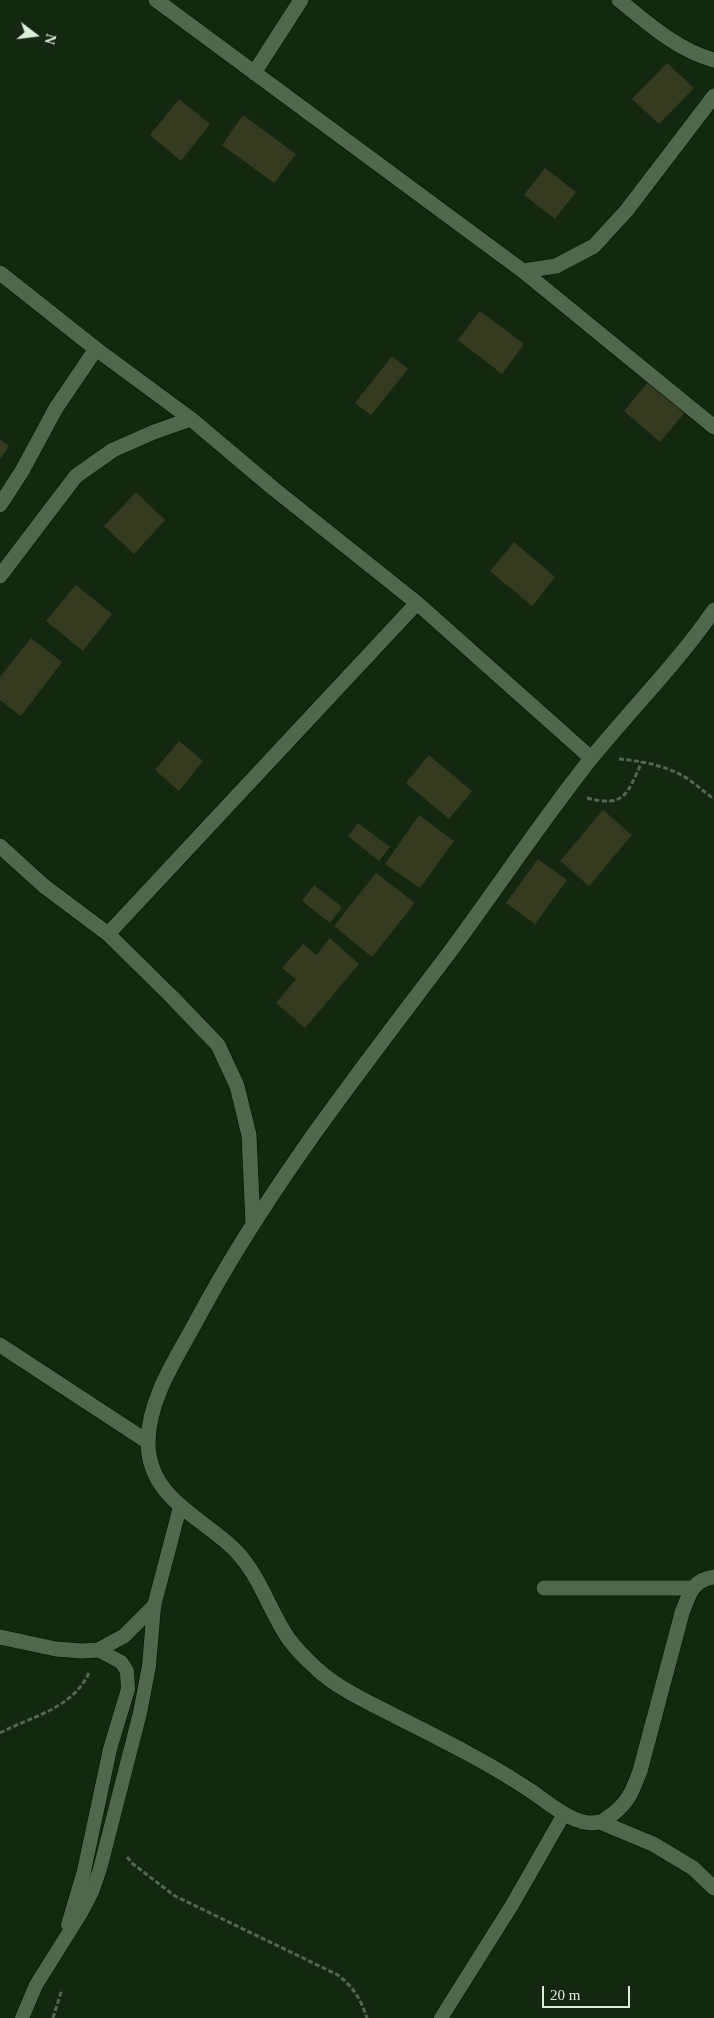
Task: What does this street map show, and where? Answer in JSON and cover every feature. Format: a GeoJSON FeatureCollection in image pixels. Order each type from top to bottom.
{"type":"FeatureCollection","features":[{"type":"Feature","properties":{"kind":"street"},"geometry":{"type":"LineString","coordinates":[[156,0],[523,271],[714,428]]}},
{"type":"Feature","properties":{"kind":"street"},"geometry":{"type":"LineString","coordinates":[[254,73],[301,0]]}},
{"type":"Feature","properties":{"kind":"street"},"geometry":{"type":"LineString","coordinates":[[619,0],[661,34],[686,49],[714,60]]}},
{"type":"Feature","properties":{"kind":"street"},"geometry":{"type":"LineString","coordinates":[[523,271],[556,266],[594,246],[627,210],[714,96]]}},
{"type":"Feature","properties":{"kind":"street"},"geometry":{"type":"LineString","coordinates":[[0,273],[96,349],[191,419],[274,489],[417,603],[591,758]]}},
{"type":"Feature","properties":{"kind":"street"},"geometry":{"type":"LineString","coordinates":[[0,505],[22,471],[56,408],[96,349]]}},
{"type":"Feature","properties":{"kind":"street"},"geometry":{"type":"LineString","coordinates":[[0,576],[76,476],[113,450],[154,432],[191,419]]}},
{"type":"Feature","properties":{"kind":"street"},"geometry":{"type":"LineString","coordinates":[[108,934],[417,603]]}},
{"type":"Feature","properties":{"kind":"street"},"geometry":{"type":"LineString","coordinates":[[714,610],[685,650],[591,758],[522,849],[464,932],[342,1094],[253,1224],[217,1284],[165,1381],[153,1410],[148,1442],[151,1462],[158,1480],[180,1507],[234,1549],[251,1569],[288,1639],[321,1673],[360,1698],[500,1772],[564,1814],[581,1821],[600,1822],[653,1844],[694,1868],[714,1888]]}},
{"type":"Feature","properties":{"kind":"street"},"geometry":{"type":"LineString","coordinates":[[0,846],[44,886],[108,934],[218,1045],[238,1086],[250,1135],[253,1224]]}},
{"type":"Feature","properties":{"kind":"street"},"geometry":{"type":"LineString","coordinates":[[0,1344],[148,1442]]}},
{"type":"Feature","properties":{"kind":"street"},"geometry":{"type":"LineString","coordinates":[[600,1822],[620,1810],[632,1795],[682,1613],[692,1588],[706,1578],[714,1577]]}},
{"type":"Feature","properties":{"kind":"street"},"geometry":{"type":"LineString","coordinates":[[544,1588],[692,1588]]}},
{"type":"Feature","properties":{"kind":"street"},"geometry":{"type":"LineString","coordinates":[[0,1637],[56,1649],[94,1650],[124,1636],[154,1606]]}},
{"type":"Feature","properties":{"kind":"lane"},"geometry":{"type":"LineString","coordinates":[[22,2018],[36,1985],[92,1892],[111,1830],[140,1713],[149,1666],[154,1606],[180,1507]]}},
{"type":"Feature","properties":{"kind":"lane"},"geometry":{"type":"LineString","coordinates":[[64,1939],[84,1871],[110,1748],[128,1688],[128,1670],[121,1662],[94,1650]]}},
{"type":"Feature","properties":{"kind":"lane"},"geometry":{"type":"LineString","coordinates":[[441,2018],[512,1905],[564,1814]]}},
{"type":"Feature","properties":{"kind":"path"},"geometry":{"type":"LineString","coordinates":[[591,758],[654,764],[684,776],[714,799]]}},
{"type":"Feature","properties":{"kind":"path"},"geometry":{"type":"LineString","coordinates":[[565,793],[603,802],[613,802],[623,797],[642,762]]}},
{"type":"Feature","properties":{"kind":"path"},"geometry":{"type":"LineString","coordinates":[[0,1733],[18,1723],[58,1707],[73,1696],[85,1682],[91,1670],[94,1650]]}},
{"type":"Feature","properties":{"kind":"path"},"geometry":{"type":"LineString","coordinates":[[111,1830],[118,1846],[133,1864],[175,1896],[338,1975],[355,1992],[367,2018]]}},
{"type":"Feature","properties":{"kind":"building"},"geometry":{"type":"Polygon","coordinates":[[[667,63],[694,88],[659,124],[632,99],[667,63]]]}},
{"type":"Feature","properties":{"kind":"building"},"geometry":{"type":"Polygon","coordinates":[[[179,99],[210,124],[181,161],[150,135],[179,99]]]}},
{"type":"Feature","properties":{"kind":"building"},"geometry":{"type":"Polygon","coordinates":[[[243,115],[296,154],[274,183],[222,145],[243,115]]]}},
{"type":"Feature","properties":{"kind":"building"},"geometry":{"type":"Polygon","coordinates":[[[545,168],[576,192],[555,219],[524,195],[545,168]]]}},
{"type":"Feature","properties":{"kind":"building"},"geometry":{"type":"Polygon","coordinates":[[[480,311],[524,344],[502,374],[458,340],[480,311]]]}},
{"type":"Feature","properties":{"kind":"building"},"geometry":{"type":"Polygon","coordinates":[[[392,356],[408,369],[371,415],[355,403],[392,356]]]}},
{"type":"Feature","properties":{"kind":"building"},"geometry":{"type":"Polygon","coordinates":[[[649,381],[686,411],[660,442],[624,411],[649,381]]]}},
{"type":"Feature","properties":{"kind":"building"},"geometry":{"type":"Polygon","coordinates":[[[0,439],[9,446],[0,459],[0,439]]]}},
{"type":"Feature","properties":{"kind":"building"},"geometry":{"type":"Polygon","coordinates":[[[136,492],[165,520],[134,554],[104,526],[136,492]]]}},
{"type":"Feature","properties":{"kind":"building"},"geometry":{"type":"Polygon","coordinates":[[[514,542],[555,577],[532,606],[490,571],[514,542]]]}},
{"type":"Feature","properties":{"kind":"building"},"geometry":{"type":"Polygon","coordinates":[[[76,585],[112,614],[83,651],[46,621],[76,585]]]}},
{"type":"Feature","properties":{"kind":"building"},"geometry":{"type":"Polygon","coordinates":[[[31,638],[62,662],[21,716],[0,700],[0,677],[31,638]]]}},
{"type":"Feature","properties":{"kind":"building"},"geometry":{"type":"Polygon","coordinates":[[[179,741],[203,761],[179,791],[155,770],[179,741]]]}},
{"type":"Feature","properties":{"kind":"building"},"geometry":{"type":"Polygon","coordinates":[[[429,755],[472,791],[449,819],[406,783],[429,755]]]}},
{"type":"Feature","properties":{"kind":"building"},"geometry":{"type":"Polygon","coordinates":[[[603,810],[632,835],[589,886],[560,861],[603,810]]]}},
{"type":"Feature","properties":{"kind":"building"},"geometry":{"type":"Polygon","coordinates":[[[419,815],[454,841],[420,888],[385,864],[419,815]]]}},
{"type":"Feature","properties":{"kind":"building"},"geometry":{"type":"Polygon","coordinates":[[[358,823],[390,847],[379,861],[348,836],[358,823]]]}},
{"type":"Feature","properties":{"kind":"building"},"geometry":{"type":"Polygon","coordinates":[[[538,859],[567,880],[535,924],[506,903],[538,859]]]}},
{"type":"Feature","properties":{"kind":"building"},"geometry":{"type":"Polygon","coordinates":[[[376,873],[415,903],[372,957],[334,926],[376,873]]]}},
{"type":"Feature","properties":{"kind":"building"},"geometry":{"type":"Polygon","coordinates":[[[314,885],[342,907],[330,923],[302,901],[314,885]]]}},
{"type":"Feature","properties":{"kind":"building"},"geometry":{"type":"Polygon","coordinates":[[[330,938],[359,964],[305,1028],[276,1003],[296,979],[282,968],[303,944],[316,955],[330,938]]]}}]}
